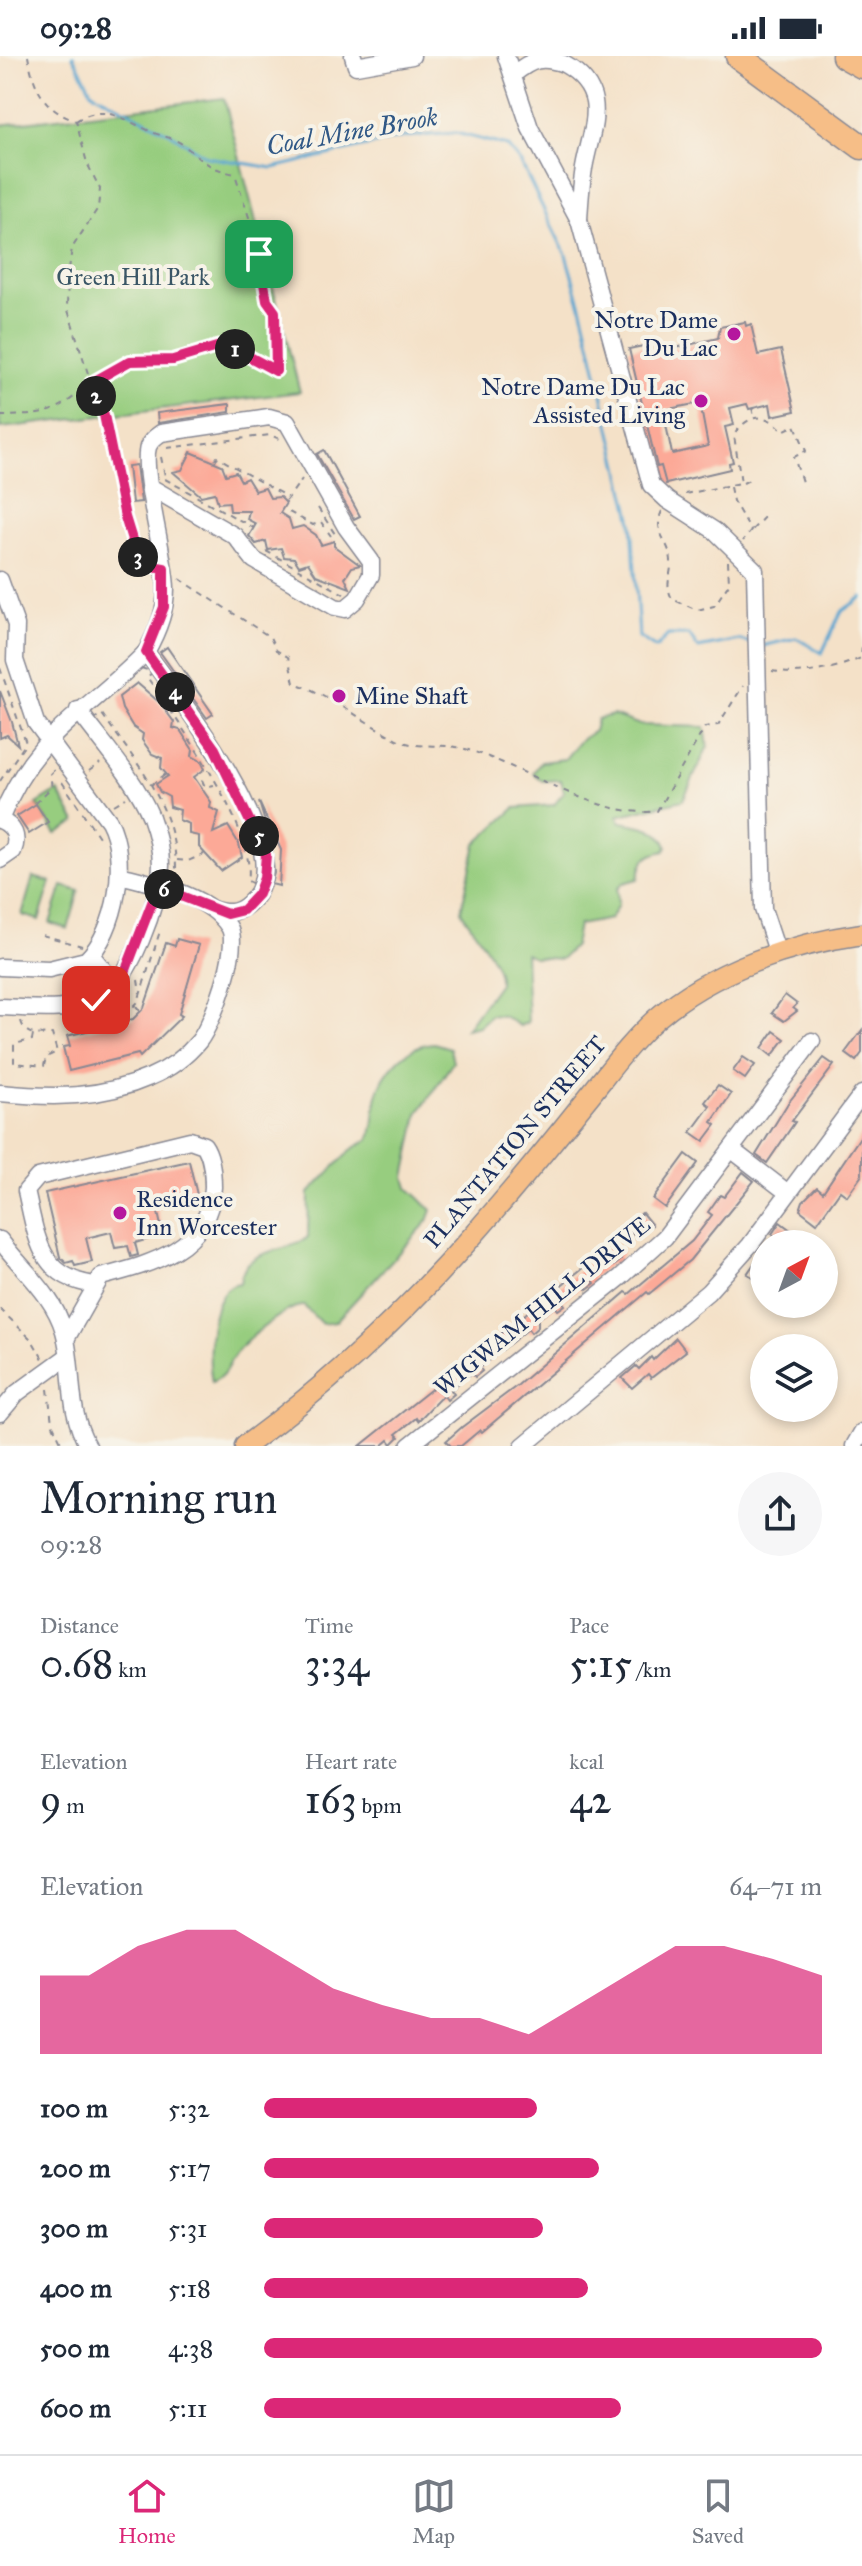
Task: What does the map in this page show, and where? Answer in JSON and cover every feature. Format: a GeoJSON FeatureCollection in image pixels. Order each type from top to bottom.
{"type":"FeatureCollection","features":[{"type":"Feature","properties":{"kind":"highway"},"geometry":{"type":"LineString","coordinates":[[738,56],[862,147]]}},
{"type":"Feature","properties":{"kind":"highway"},"geometry":{"type":"LineString","coordinates":[[844,56],[862,66]]}},
{"type":"Feature","properties":{"kind":"main road","name":"PLANTATION STREET"},"geometry":{"type":"LineString","coordinates":[[258,1442],[409,1304],[484,1223],[619,1058],[659,1017],[727,975],[778,954],[862,934]]}},
{"type":"Feature","properties":{"kind":"street"},"geometry":{"type":"LineString","coordinates":[[353,56],[356,66],[381,59],[412,56]]}},
{"type":"Feature","properties":{"kind":"street"},"geometry":{"type":"LineString","coordinates":[[506,56],[530,128],[579,220],[614,342],[645,472],[657,493],[700,519],[755,570],[763,909],[778,954]]}},
{"type":"Feature","properties":{"kind":"street"},"geometry":{"type":"LineString","coordinates":[[514,74],[532,59],[553,59],[568,66],[589,89],[597,122],[583,175],[579,220]]}},
{"type":"Feature","properties":{"kind":"street"},"geometry":{"type":"LineString","coordinates":[[0,860],[13,851],[16,838],[11,827],[0,820],[23,773],[50,737],[146,652],[164,607],[166,587],[158,483],[148,448],[161,433],[269,417],[287,422],[346,527],[368,553],[371,575],[349,607],[335,607],[254,560],[235,536],[158,483]]}},
{"type":"Feature","properties":{"kind":"street"},"geometry":{"type":"LineString","coordinates":[[0,580],[16,625],[15,660],[36,723],[50,737],[117,836],[120,875],[104,932],[91,955],[78,964],[49,969],[0,967]]}},
{"type":"Feature","properties":{"kind":"street"},"geometry":{"type":"LineString","coordinates":[[120,875],[227,914],[243,910],[258,894],[264,878],[266,855],[215,749],[146,652]]}},
{"type":"Feature","properties":{"kind":"street"},"geometry":{"type":"LineString","coordinates":[[0,1007],[74,1006],[99,999],[117,986],[133,958],[158,887],[160,854],[150,817],[78,710]]}},
{"type":"Feature","properties":{"kind":"street"},"geometry":{"type":"LineString","coordinates":[[0,1093],[64,1099],[90,1095],[150,1078],[187,1055],[201,1039],[215,1007],[235,941],[231,930],[212,909]]}},
{"type":"Feature","properties":{"kind":"street"},"geometry":{"type":"LineString","coordinates":[[91,955],[117,986]]}},
{"type":"Feature","properties":{"kind":"street","name":"WIGWAM HILL DRIVE"},"geometry":{"type":"LineString","coordinates":[[409,1446],[659,1243],[812,1041]]}},
{"type":"Feature","properties":{"kind":"street"},"geometry":{"type":"LineString","coordinates":[[523,1446],[708,1292],[745,1252],[862,1094]]}},
{"type":"Feature","properties":{"kind":"street"},"geometry":{"type":"LineString","coordinates":[[0,1413],[17,1393],[67,1348],[101,1277],[167,1256],[197,1233],[212,1197],[212,1175],[204,1145],[190,1140],[38,1177],[30,1183],[26,1191],[43,1256],[91,1293]]}},
{"type":"Feature","properties":{"kind":"street"},"geometry":{"type":"LineString","coordinates":[[732,1150],[788,1193]]}},
{"type":"Feature","properties":{"kind":"street"},"geometry":{"type":"LineString","coordinates":[[0,1240],[49,1297],[57,1313],[67,1348],[73,1407],[88,1446]]}},
{"type":"Feature","properties":{"kind":"street"},"geometry":{"type":"LineString","coordinates":[[57,1313],[91,1293]]}},
{"type":"Feature","properties":{"kind":"street"},"geometry":{"type":"LineString","coordinates":[[854,1446],[862,1432]]}},
{"type":"Feature","properties":{"kind":"path"},"geometry":{"type":"LineString","coordinates":[[28,56],[34,85],[48,109],[76,121]]}},
{"type":"Feature","properties":{"kind":"path"},"geometry":{"type":"LineString","coordinates":[[0,416],[33,415],[60,409],[91,383],[130,361],[173,360],[220,346],[235,349],[276,371],[275,312],[267,301],[256,239],[235,174],[200,162],[179,141],[115,113],[85,115],[76,121]]}},
{"type":"Feature","properties":{"kind":"path"},"geometry":{"type":"LineString","coordinates":[[76,121],[87,163],[100,189],[98,208],[72,248],[67,307],[104,415],[125,517],[138,559],[146,565],[164,568],[270,637],[276,650],[288,657],[294,683],[324,693],[404,742],[462,748],[575,794],[642,813],[657,811],[693,744],[705,727],[718,725],[757,668],[798,676],[861,658],[862,646]]}},
{"type":"Feature","properties":{"kind":"path"},"geometry":{"type":"LineString","coordinates":[[752,408],[754,417]]}},
{"type":"Feature","properties":{"kind":"path"},"geometry":{"type":"LineString","coordinates":[[741,483],[734,435],[742,423],[754,417],[768,418],[783,431],[795,425],[806,451],[794,457],[802,482],[807,481]]}},
{"type":"Feature","properties":{"kind":"path"},"geometry":{"type":"LineString","coordinates":[[167,448],[270,435],[282,440]]}},
{"type":"Feature","properties":{"kind":"path"},"geometry":{"type":"LineString","coordinates":[[158,483],[161,457]]}},
{"type":"Feature","properties":{"kind":"path"},"geometry":{"type":"LineString","coordinates":[[215,461],[217,457],[287,499],[302,478],[307,486]]}},
{"type":"Feature","properties":{"kind":"path"},"geometry":{"type":"LineString","coordinates":[[749,480],[730,487],[697,490],[669,502],[658,528],[672,562],[667,589],[672,599],[697,610],[714,606],[729,584],[727,563],[732,551],[765,516]]}},
{"type":"Feature","properties":{"kind":"path"},"geometry":{"type":"LineString","coordinates":[[730,487],[737,509],[751,531]]}},
{"type":"Feature","properties":{"kind":"path"},"geometry":{"type":"LineString","coordinates":[[313,498],[333,535]]}},
{"type":"Feature","properties":{"kind":"path"},"geometry":{"type":"LineString","coordinates":[[289,512],[313,525],[321,522],[329,537],[341,533]]}},
{"type":"Feature","properties":{"kind":"path"},"geometry":{"type":"LineString","coordinates":[[144,667],[153,672],[147,677],[216,785],[247,851],[248,881],[254,882],[255,889],[238,905],[223,907],[169,881],[166,875],[176,873],[170,820],[151,785],[102,714],[94,719],[91,715],[92,708],[144,667]]}},
{"type":"Feature","properties":{"kind":"path"},"geometry":{"type":"LineString","coordinates":[[0,668],[26,743],[0,781]]}},
{"type":"Feature","properties":{"kind":"path"},"geometry":{"type":"LineString","coordinates":[[93,769],[99,764]]}},
{"type":"Feature","properties":{"kind":"path"},"geometry":{"type":"LineString","coordinates":[[35,803],[52,787],[50,774],[53,770]]}},
{"type":"Feature","properties":{"kind":"path"},"geometry":{"type":"LineString","coordinates":[[151,785],[166,774]]}},
{"type":"Feature","properties":{"kind":"path"},"geometry":{"type":"LineString","coordinates":[[202,780],[205,787],[216,785]]}},
{"type":"Feature","properties":{"kind":"path"},"geometry":{"type":"LineString","coordinates":[[62,782],[104,848]]}},
{"type":"Feature","properties":{"kind":"path"},"geometry":{"type":"LineString","coordinates":[[117,804],[123,799]]}},
{"type":"Feature","properties":{"kind":"path"},"geometry":{"type":"LineString","coordinates":[[176,860],[188,861],[204,854]]}},
{"type":"Feature","properties":{"kind":"path"},"geometry":{"type":"LineString","coordinates":[[42,935],[80,945],[91,955]]}},
{"type":"Feature","properties":{"kind":"path"},"geometry":{"type":"LineString","coordinates":[[140,998],[136,977],[146,980]]}},
{"type":"Feature","properties":{"kind":"path"},"geometry":{"type":"LineString","coordinates":[[135,1005],[141,1012]]}},
{"type":"Feature","properties":{"kind":"path"},"geometry":{"type":"LineString","coordinates":[[107,1014],[106,1006],[123,1011]]}},
{"type":"Feature","properties":{"kind":"path"},"geometry":{"type":"LineString","coordinates":[[20,1008],[23,1027],[33,1035],[52,1034],[57,1052],[46,1057],[44,1066],[14,1063],[14,1044],[32,1040],[33,1035]]}},
{"type":"Feature","properties":{"kind":"path"},"geometry":{"type":"LineString","coordinates":[[0,1309],[32,1340],[45,1363]]}},
{"type":"Feature","properties":{"kind":"path"},"geometry":{"type":"LineString","coordinates":[[49,1386],[52,1423],[63,1446]]}},
{"type":"Feature","properties":{"kind":"green space","name":"Green Hill Park"},"geometry":{"type":"Polygon","coordinates":[[[224,98],[300,392],[0,428],[0,125],[224,98]]]}},
{"type":"Feature","properties":{"kind":"green space"},"geometry":{"type":"Polygon","coordinates":[[[613,715],[640,725],[705,727],[708,746],[683,800],[617,816],[621,822],[654,831],[664,840],[667,846],[665,851],[649,856],[643,862],[638,879],[623,883],[617,889],[618,905],[610,919],[578,925],[574,946],[561,959],[534,957],[525,953],[528,1022],[520,1026],[503,1016],[491,1015],[479,1026],[466,1029],[499,983],[496,966],[461,911],[476,844],[515,808],[554,805],[564,792],[561,780],[543,781],[533,773],[541,762],[565,759],[580,740],[594,731],[597,719],[613,715]]]}},
{"type":"Feature","properties":{"kind":"green space"},"geometry":{"type":"Polygon","coordinates":[[[58,791],[76,822],[56,834],[37,804],[58,791]]]}},
{"type":"Feature","properties":{"kind":"green space"},"geometry":{"type":"Polygon","coordinates":[[[33,877],[51,882],[39,920],[22,915],[33,877]]]}},
{"type":"Feature","properties":{"kind":"green space"},"geometry":{"type":"Polygon","coordinates":[[[62,886],[79,891],[68,929],[50,923],[62,886]]]}},
{"type":"Feature","properties":{"kind":"green space"},"geometry":{"type":"Polygon","coordinates":[[[434,1043],[450,1048],[453,1062],[418,1114],[405,1177],[408,1188],[432,1210],[428,1221],[335,1322],[322,1324],[304,1306],[288,1311],[249,1339],[224,1373],[212,1382],[210,1341],[215,1309],[221,1296],[229,1287],[240,1283],[243,1271],[258,1256],[299,1243],[308,1237],[309,1193],[351,1150],[369,1139],[380,1087],[398,1060],[415,1048],[434,1043]]]}},
{"type":"Feature","properties":{"kind":"building","name":"Notre Dame Du Lac Assisted Living"},"geometry":{"type":"Polygon","coordinates":[[[745,322],[746,326],[751,324],[758,355],[781,350],[795,411],[772,416],[770,404],[749,409],[747,404],[730,408],[734,425],[725,427],[733,462],[729,463],[730,469],[666,484],[661,466],[657,467],[629,349],[648,345],[650,354],[718,338],[720,327],[745,322]],[[700,403],[663,410],[672,454],[708,446],[700,403]]]}},
{"type":"Feature","properties":{"kind":"building"},"geometry":{"type":"Polygon","coordinates":[[[230,404],[230,412],[158,423],[157,413],[230,404]]]}},
{"type":"Feature","properties":{"kind":"building"},"geometry":{"type":"Polygon","coordinates":[[[324,450],[360,516],[354,519],[317,454],[324,450]]]}},
{"type":"Feature","properties":{"kind":"building"},"geometry":{"type":"Polygon","coordinates":[[[191,452],[222,465],[226,475],[236,472],[241,481],[247,478],[255,491],[265,488],[270,498],[280,497],[286,503],[280,513],[289,519],[292,529],[303,526],[316,535],[321,545],[334,541],[334,546],[360,565],[352,567],[345,578],[350,588],[316,575],[308,563],[299,566],[294,558],[284,557],[281,548],[268,550],[266,541],[256,544],[249,536],[256,524],[247,519],[249,511],[230,511],[229,502],[218,503],[215,493],[201,496],[173,472],[182,470],[191,452]]]}},
{"type":"Feature","properties":{"kind":"building"},"geometry":{"type":"Polygon","coordinates":[[[136,465],[141,502],[132,503],[128,466],[136,465]]]}},
{"type":"Feature","properties":{"kind":"building"},"geometry":{"type":"Polygon","coordinates":[[[167,647],[213,714],[207,718],[160,652],[167,647]]]}},
{"type":"Feature","properties":{"kind":"building"},"geometry":{"type":"Polygon","coordinates":[[[137,683],[160,703],[174,722],[173,728],[180,730],[193,750],[192,756],[201,761],[205,769],[194,777],[211,802],[210,808],[219,812],[213,833],[228,826],[239,844],[242,857],[221,871],[199,847],[199,836],[189,834],[189,824],[179,820],[180,810],[170,807],[169,797],[160,792],[156,784],[168,776],[161,768],[162,758],[152,754],[142,740],[143,734],[133,727],[122,709],[119,697],[137,683]]]}},
{"type":"Feature","properties":{"kind":"building"},"geometry":{"type":"Polygon","coordinates":[[[0,691],[18,745],[7,735],[0,738],[0,691]]]}},
{"type":"Feature","properties":{"kind":"building"},"geometry":{"type":"Polygon","coordinates":[[[259,802],[281,850],[279,886],[271,884],[274,873],[271,843],[259,802]]]}},
{"type":"Feature","properties":{"kind":"building"},"geometry":{"type":"Polygon","coordinates":[[[36,804],[48,822],[29,834],[17,816],[36,804]]]}},
{"type":"Feature","properties":{"kind":"building"},"geometry":{"type":"Polygon","coordinates":[[[177,939],[199,945],[179,1014],[182,1016],[140,1057],[138,1054],[69,1071],[63,1047],[70,1046],[67,1036],[133,1019],[144,1008],[166,943],[175,946],[177,939]]]}},
{"type":"Feature","properties":{"kind":"building"},"geometry":{"type":"Polygon","coordinates":[[[785,995],[797,1004],[793,1008],[797,1011],[784,1021],[772,1013],[785,995]]]}},
{"type":"Feature","properties":{"kind":"building"},"geometry":{"type":"Polygon","coordinates":[[[862,1030],[862,1053],[856,1061],[845,1053],[862,1030]]]}},
{"type":"Feature","properties":{"kind":"building"},"geometry":{"type":"Polygon","coordinates":[[[774,1031],[785,1039],[772,1056],[762,1048],[774,1031]]]}},
{"type":"Feature","properties":{"kind":"building"},"geometry":{"type":"Polygon","coordinates":[[[743,1057],[755,1065],[745,1079],[733,1071],[743,1057]]]}},
{"type":"Feature","properties":{"kind":"building"},"geometry":{"type":"Polygon","coordinates":[[[824,1058],[834,1065],[792,1121],[795,1122],[767,1163],[756,1155],[788,1103],[824,1058]]]}},
{"type":"Feature","properties":{"kind":"building"},"geometry":{"type":"Polygon","coordinates":[[[718,1085],[731,1094],[712,1122],[716,1125],[704,1141],[691,1132],[710,1106],[705,1102],[718,1085]]]}},
{"type":"Feature","properties":{"kind":"building"},"geometry":{"type":"Polygon","coordinates":[[[862,1134],[862,1175],[847,1196],[840,1191],[817,1223],[800,1210],[803,1201],[817,1187],[823,1192],[862,1134]]]}},
{"type":"Feature","properties":{"kind":"building"},"geometry":{"type":"Polygon","coordinates":[[[686,1154],[698,1163],[665,1208],[653,1199],[686,1154]]]}},
{"type":"Feature","properties":{"kind":"building","name":"Residence Inn Worcester"},"geometry":{"type":"Polygon","coordinates":[[[189,1161],[198,1199],[157,1208],[163,1235],[135,1243],[138,1255],[131,1257],[128,1246],[115,1248],[111,1232],[86,1238],[92,1262],[75,1266],[73,1261],[66,1263],[60,1257],[45,1193],[189,1161]]]}},
{"type":"Feature","properties":{"kind":"building"},"geometry":{"type":"Polygon","coordinates":[[[743,1172],[754,1181],[690,1260],[649,1294],[647,1292],[482,1432],[480,1430],[461,1446],[451,1446],[446,1441],[692,1241],[712,1215],[708,1212],[720,1195],[724,1197],[743,1172]]]}},
{"type":"Feature","properties":{"kind":"building"},"geometry":{"type":"Polygon","coordinates":[[[642,1213],[652,1225],[636,1238],[626,1226],[642,1213]]]}},
{"type":"Feature","properties":{"kind":"building"},"geometry":{"type":"Polygon","coordinates":[[[780,1222],[791,1230],[775,1230],[780,1222]]]}},
{"type":"Feature","properties":{"kind":"building"},"geometry":{"type":"Polygon","coordinates":[[[614,1243],[623,1254],[619,1257],[621,1260],[614,1266],[611,1263],[592,1279],[595,1283],[587,1289],[584,1285],[562,1301],[565,1305],[558,1310],[555,1306],[538,1319],[538,1327],[531,1333],[528,1329],[480,1368],[482,1371],[475,1377],[472,1373],[455,1386],[451,1390],[454,1394],[447,1400],[444,1396],[439,1399],[418,1421],[416,1418],[396,1434],[399,1437],[392,1444],[389,1440],[382,1446],[360,1446],[614,1243]]]}},
{"type":"Feature","properties":{"kind":"building"},"geometry":{"type":"Polygon","coordinates":[[[676,1338],[686,1351],[651,1378],[648,1374],[632,1388],[622,1378],[636,1366],[639,1369],[651,1357],[653,1360],[676,1338]]]}},
{"type":"Feature","properties":{"kind":"waterway","name":"Coal Mine Brook"},"geometry":{"type":"LineString","coordinates":[[73,56],[92,92],[170,133],[207,157],[273,168],[404,137],[456,133],[507,146],[521,163],[566,255],[584,317],[632,522],[639,637],[656,648],[668,635],[689,635],[698,648],[739,640],[751,643]]}},
{"type":"Feature","properties":{"kind":"waterway","name":"Coal Mine Brook"},"geometry":{"type":"LineString","coordinates":[[762,646],[796,638],[822,653],[841,612],[862,597]]}},
{"type":"Feature","properties":{"kind":"place","name":"Notre Dame Du Lac"},"geometry":{"type":"Point","coordinates":[734,334]}},
{"type":"Feature","properties":{"kind":"place","name":"Notre Dame Du Lac Assisted Living"},"geometry":{"type":"Point","coordinates":[701,401]}},
{"type":"Feature","properties":{"kind":"place","name":"Mine Shaft"},"geometry":{"type":"Point","coordinates":[339,696]}},
{"type":"Feature","properties":{"kind":"place","name":"Residence Inn Worcester"},"geometry":{"type":"Point","coordinates":[120,1213]}},
{"type":"Feature","properties":{"kind":"route"},"geometry":{"type":"LineString","coordinates":[[96,1000],[117,986],[124,975],[158,887],[227,914],[243,910],[258,894],[264,878],[266,855],[236,788],[215,749],[146,652],[155,638],[164,607],[164,568],[146,565],[138,559],[125,517],[104,415],[91,383],[130,361],[173,360],[220,346],[235,349],[276,371],[272,335],[275,312],[267,301],[259,254]]}}]}
